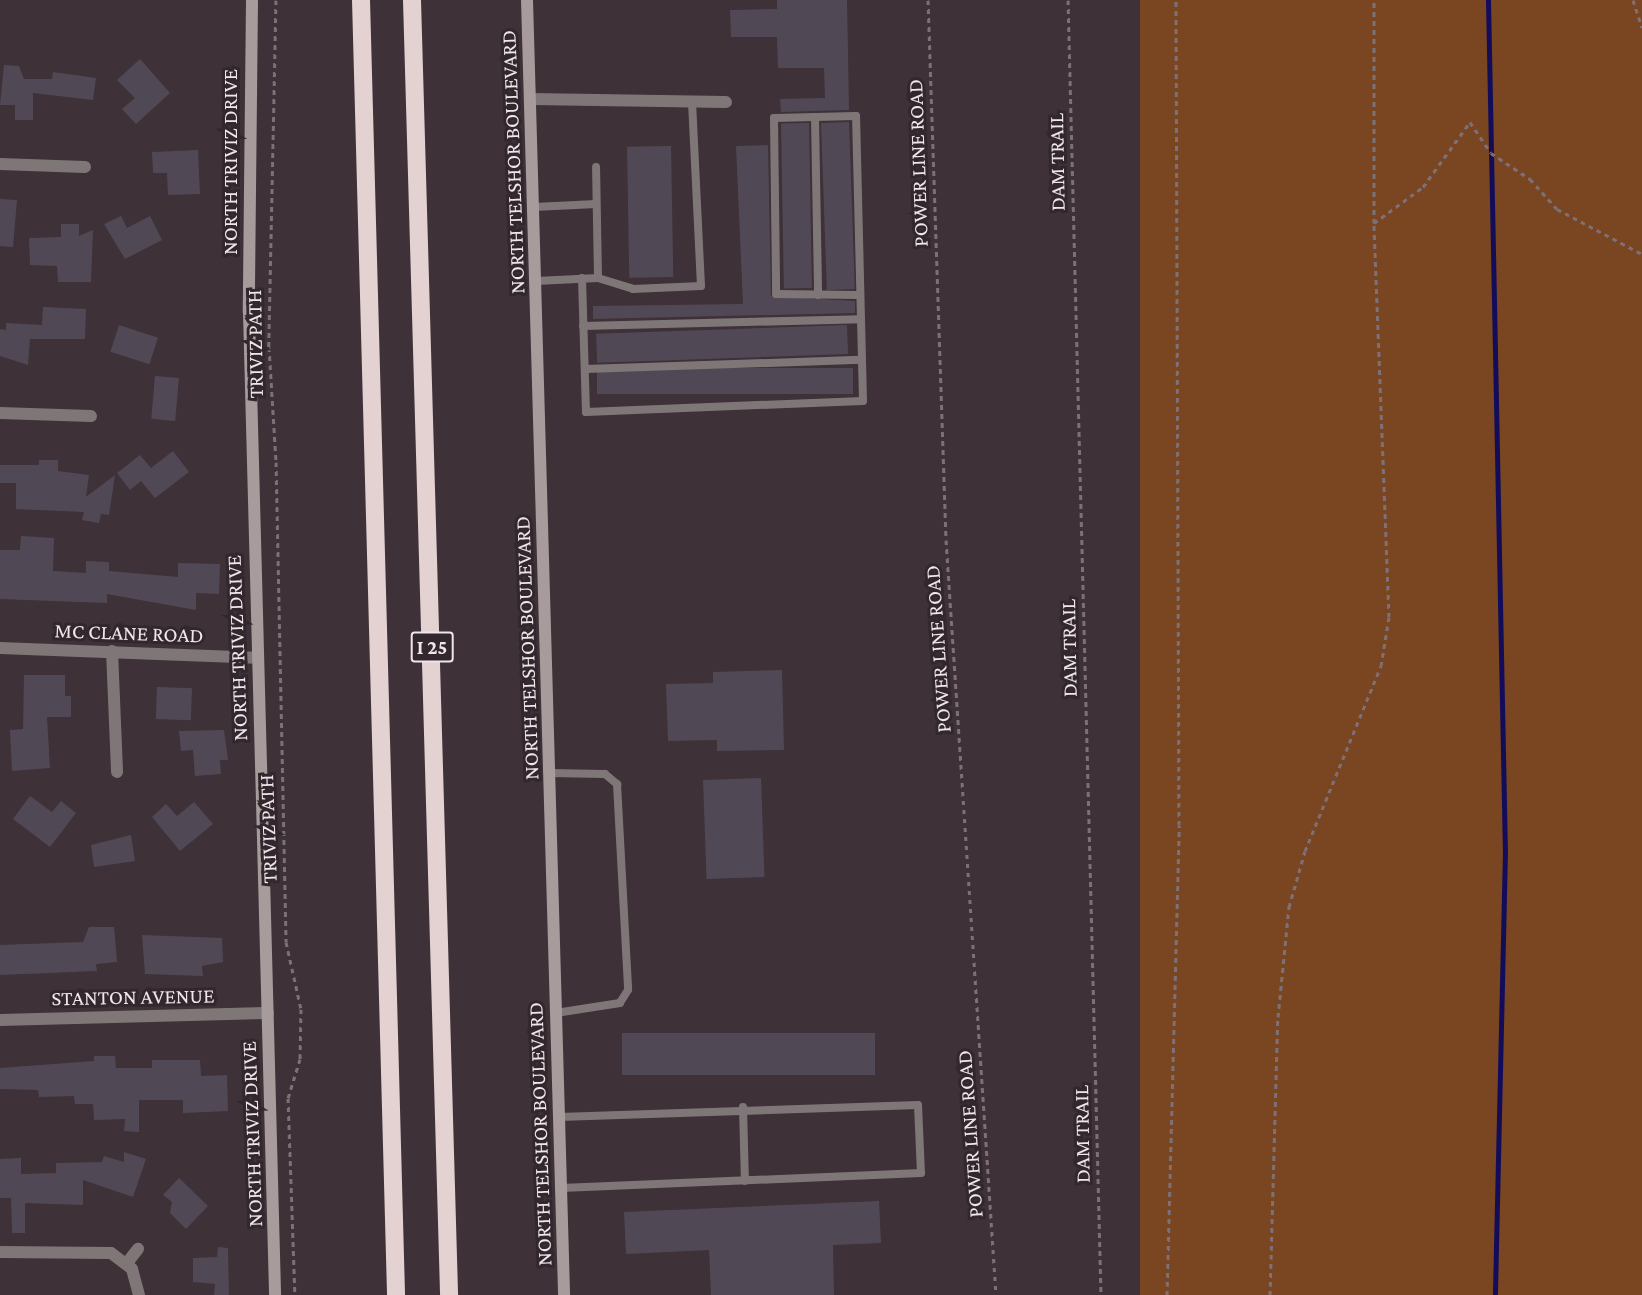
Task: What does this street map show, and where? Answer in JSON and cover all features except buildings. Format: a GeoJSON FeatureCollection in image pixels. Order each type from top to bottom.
{"type":"FeatureCollection","features":[{"type":"Feature","properties":{"kind":"highway","name":"I 25"},"geometry":{"type":"LineString","coordinates":[[361,0],[396,1295]]}},
{"type":"Feature","properties":{"kind":"highway","name":"I 25"},"geometry":{"type":"LineString","coordinates":[[412,0],[449,1295]]}},
{"type":"Feature","properties":{"kind":"main road","name":"NORTH TRIVIZ DRIVE"},"geometry":{"type":"LineString","coordinates":[[252,0],[249,290],[275,1295]]}},
{"type":"Feature","properties":{"kind":"main road","name":"NORTH TELSHOR BOULEVARD"},"geometry":{"type":"LineString","coordinates":[[527,0],[564,1295]]}},
{"type":"Feature","properties":{"kind":"street"},"geometry":{"type":"LineString","coordinates":[[531,99],[726,102]]}},
{"type":"Feature","properties":{"kind":"street"},"geometry":{"type":"LineString","coordinates":[[0,164],[85,167]]}},
{"type":"Feature","properties":{"kind":"street"},"geometry":{"type":"LineString","coordinates":[[0,413],[91,416]]}},
{"type":"Feature","properties":{"kind":"street","name":"MC CLANE ROAD"},"geometry":{"type":"LineString","coordinates":[[0,648],[257,658]]}},
{"type":"Feature","properties":{"kind":"street"},"geometry":{"type":"LineString","coordinates":[[111,651],[117,772]]}},
{"type":"Feature","properties":{"kind":"street","name":"STANTON AVENUE"},"geometry":{"type":"LineString","coordinates":[[0,1020],[268,1013]]}},
{"type":"Feature","properties":{"kind":"street"},"geometry":{"type":"LineString","coordinates":[[127,1263],[138,1249]]}},
{"type":"Feature","properties":{"kind":"street"},"geometry":{"type":"LineString","coordinates":[[0,1252],[102,1251],[127,1263],[139,1295]]}},
{"type":"Feature","properties":{"kind":"lane"},"geometry":{"type":"LineString","coordinates":[[536,281],[598,278],[633,289],[701,286],[692,101]]}},
{"type":"Feature","properties":{"kind":"lane"},"geometry":{"type":"LineString","coordinates":[[582,278],[586,412],[863,401],[856,116],[774,118],[776,294],[860,295]]}},
{"type":"Feature","properties":{"kind":"lane"},"geometry":{"type":"LineString","coordinates":[[815,117],[818,295]]}},
{"type":"Feature","properties":{"kind":"lane"},"geometry":{"type":"LineString","coordinates":[[596,167],[598,278]]}},
{"type":"Feature","properties":{"kind":"lane"},"geometry":{"type":"LineString","coordinates":[[534,207],[596,204]]}},
{"type":"Feature","properties":{"kind":"lane"},"geometry":{"type":"LineString","coordinates":[[583,326],[861,319]]}},
{"type":"Feature","properties":{"kind":"lane"},"geometry":{"type":"LineString","coordinates":[[585,369],[861,360]]}},
{"type":"Feature","properties":{"kind":"lane"},"geometry":{"type":"LineString","coordinates":[[550,773],[605,774],[617,784],[628,990],[620,1003],[556,1013]]}},
{"type":"Feature","properties":{"kind":"lane"},"geometry":{"type":"LineString","coordinates":[[559,1117],[743,1107],[918,1105],[921,1173],[561,1188]]}},
{"type":"Feature","properties":{"kind":"lane"},"geometry":{"type":"LineString","coordinates":[[743,1107],[744,1181]]}},
{"type":"Feature","properties":{"kind":"path","name":"TRIVIZ PATH"},"geometry":{"type":"LineString","coordinates":[[276,0],[269,347],[276,462],[286,942],[302,1009],[300,1059],[288,1098],[295,1295]]}},
{"type":"Feature","properties":{"kind":"path","name":"POWER LINE ROAD"},"geometry":{"type":"LineString","coordinates":[[928,0],[946,540],[996,1295]]}},
{"type":"Feature","properties":{"kind":"path","name":"DAM TRAIL"},"geometry":{"type":"LineString","coordinates":[[1068,0],[1101,1295]]}},
{"type":"Feature","properties":{"kind":"path"},"geometry":{"type":"LineString","coordinates":[[1167,1295],[1179,825],[1176,0]]}},
{"type":"Feature","properties":{"kind":"path"},"geometry":{"type":"LineString","coordinates":[[1270,1295],[1278,1017],[1289,907],[1305,851],[1381,666],[1389,617],[1374,223],[1374,0]]}},
{"type":"Feature","properties":{"kind":"path"},"geometry":{"type":"LineString","coordinates":[[1633,0],[1642,28]]}},
{"type":"Feature","properties":{"kind":"path"},"geometry":{"type":"LineString","coordinates":[[1374,223],[1423,188],[1470,122],[1491,153],[1530,179],[1557,209],[1642,254]]}},
{"type":"Feature","properties":{"kind":"shaded area"},"geometry":{"type":"Polygon","coordinates":[[[1140,0],[1642,0],[1642,1295],[1140,1295],[1140,0]]]}},
{"type":"Feature","properties":{"kind":"waterway"},"geometry":{"type":"LineString","coordinates":[[1488,0],[1505,851],[1495,1295]]}}]}
